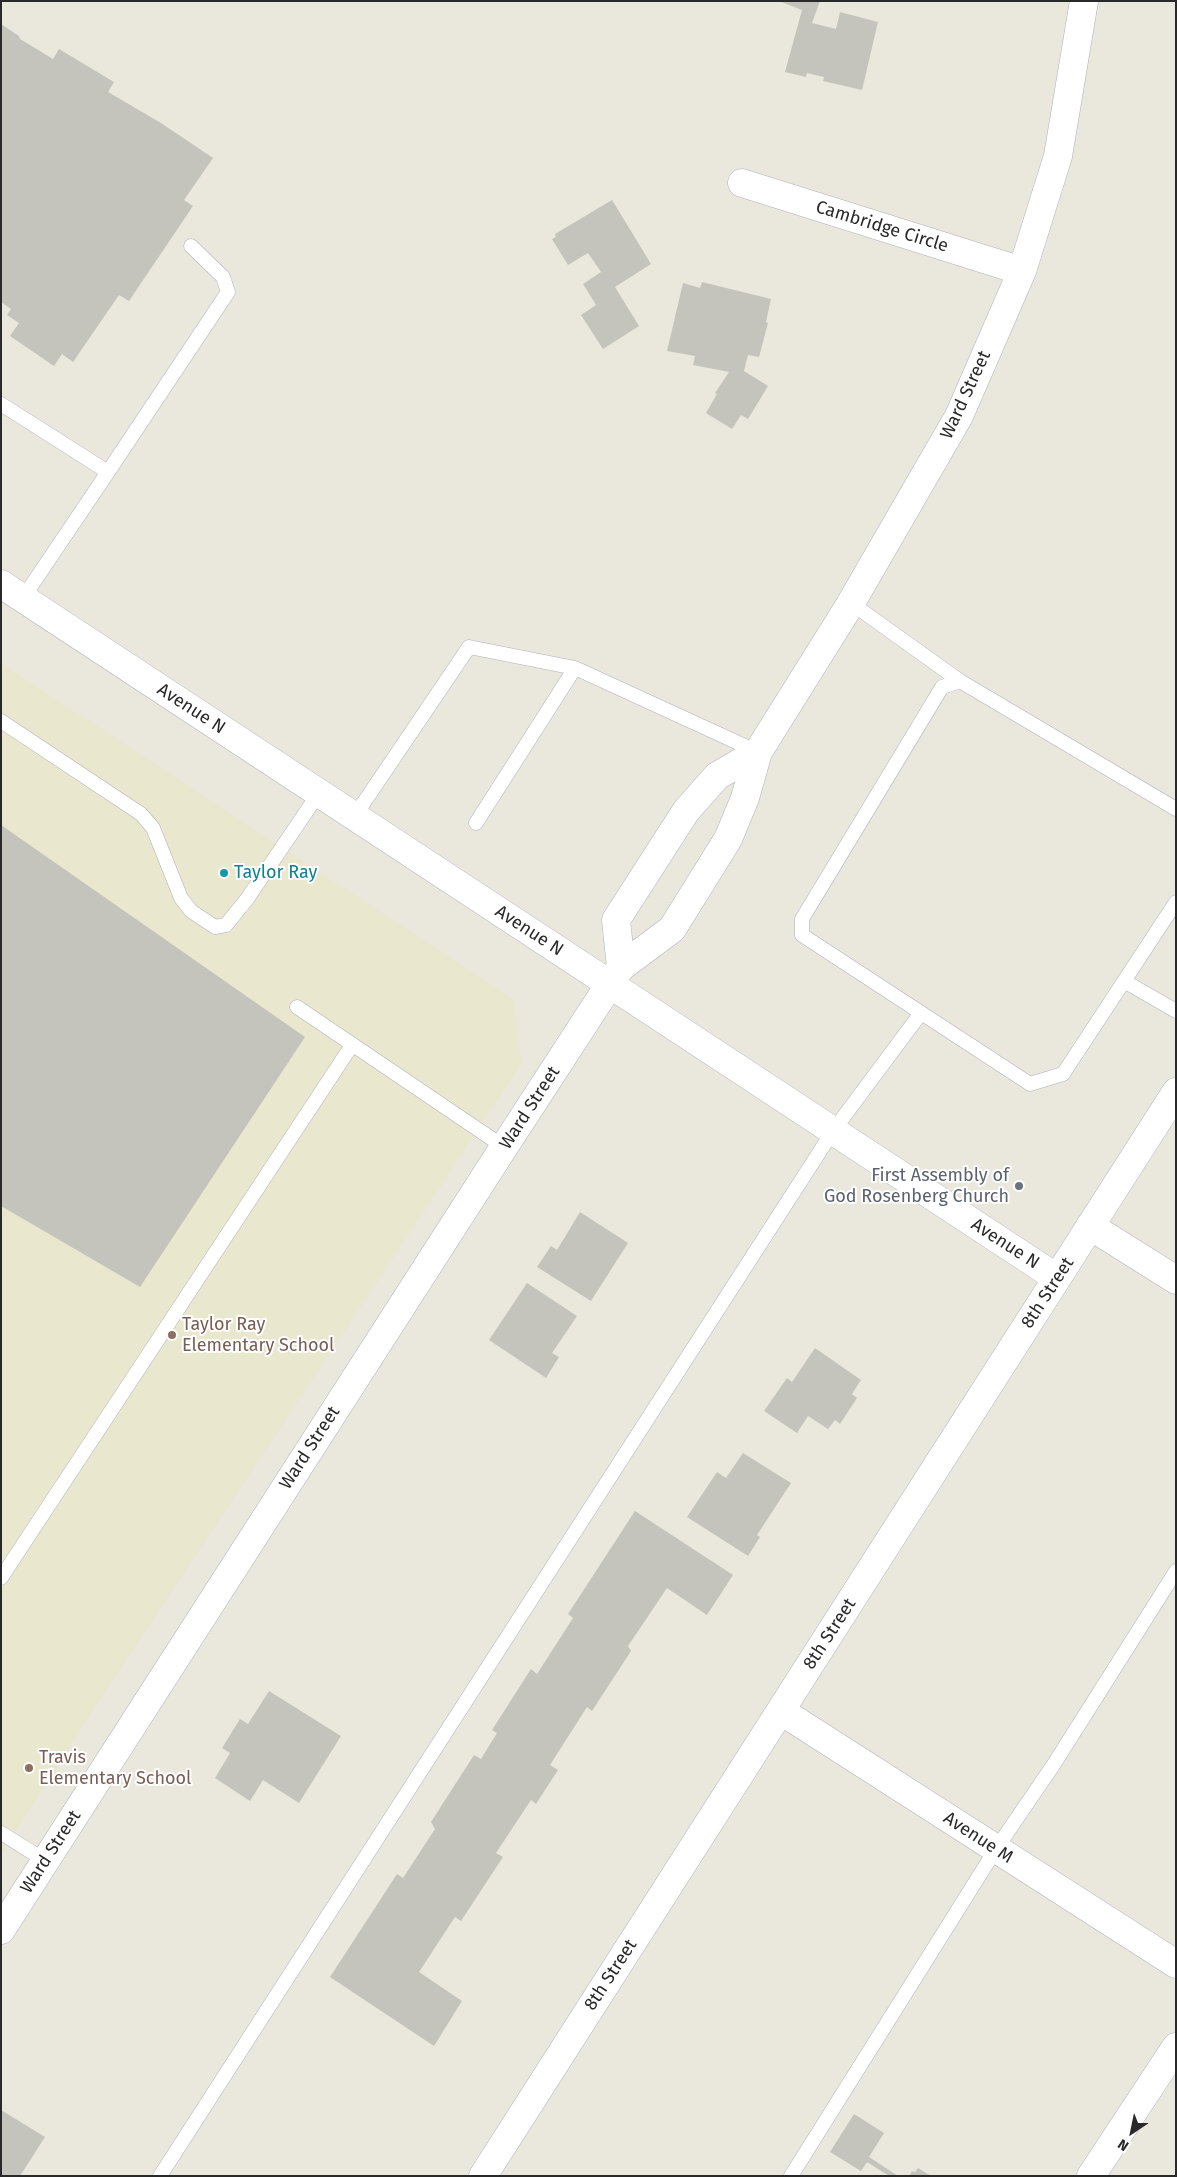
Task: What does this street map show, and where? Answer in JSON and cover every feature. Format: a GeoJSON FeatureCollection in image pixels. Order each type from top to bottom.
{"type":"FeatureCollection","features":[{"type":"Feature","properties":{"kind":"street","name":"Ward Street"},"geometry":{"type":"LineString","coordinates":[[1,1930],[616,976],[672,929],[728,839],[745,798],[758,752],[851,603],[959,416],[1022,271],[1058,156],[1084,1]]}},
{"type":"Feature","properties":{"kind":"street","name":"Cambridge Circle"},"geometry":{"type":"LineString","coordinates":[[742,183],[1022,271]]}},
{"type":"Feature","properties":{"kind":"street","name":"Avenue N"},"geometry":{"type":"LineString","coordinates":[[12,591],[354,817],[616,976],[833,1131],[1057,1278]]}},
{"type":"Feature","properties":{"kind":"street","name":"Ward Street"},"geometry":{"type":"LineString","coordinates":[[616,976],[616,920],[686,810],[717,776],[758,752]]}},
{"type":"Feature","properties":{"kind":"street","name":"8th Street"},"geometry":{"type":"LineString","coordinates":[[483,2176],[1176,1092]]}},
{"type":"Feature","properties":{"kind":"street"},"geometry":{"type":"LineString","coordinates":[[1090,1226],[1176,1280]]}},
{"type":"Feature","properties":{"kind":"street","name":"Avenue M"},"geometry":{"type":"LineString","coordinates":[[781,1711],[1176,1964]]}},
{"type":"Feature","properties":{"kind":"street"},"geometry":{"type":"LineString","coordinates":[[1091,2176],[1176,2047]]}},
{"type":"Feature","properties":{"kind":"lane"},"geometry":{"type":"LineString","coordinates":[[12,591],[108,472],[228,292],[224,276],[191,246]]}},
{"type":"Feature","properties":{"kind":"lane"},"geometry":{"type":"LineString","coordinates":[[1,404],[108,472]]}},
{"type":"Feature","properties":{"kind":"lane"},"geometry":{"type":"LineString","coordinates":[[851,603],[960,681],[1176,810]]}},
{"type":"Feature","properties":{"kind":"lane"},"geometry":{"type":"LineString","coordinates":[[354,817],[469,647],[575,668],[758,752]]}},
{"type":"Feature","properties":{"kind":"lane"},"geometry":{"type":"LineString","coordinates":[[476,823],[575,668]]}},
{"type":"Feature","properties":{"kind":"lane"},"geometry":{"type":"LineString","coordinates":[[960,681],[942,688],[802,919],[802,935],[1030,1084],[1063,1074],[1176,902]]}},
{"type":"Feature","properties":{"kind":"lane"},"geometry":{"type":"LineString","coordinates":[[1,722],[141,814],[153,828],[181,898],[191,911],[215,927],[226,925],[247,899],[319,793]]}},
{"type":"Feature","properties":{"kind":"lane"},"geometry":{"type":"LineString","coordinates":[[1124,980],[1176,1011]]}},
{"type":"Feature","properties":{"kind":"lane"},"geometry":{"type":"LineString","coordinates":[[297,1008],[504,1147]]}},
{"type":"Feature","properties":{"kind":"lane"},"geometry":{"type":"LineString","coordinates":[[160,2176],[833,1131],[922,1013]]}},
{"type":"Feature","properties":{"kind":"lane"},"geometry":{"type":"LineString","coordinates":[[1,1578],[352,1045]]}},
{"type":"Feature","properties":{"kind":"lane"},"geometry":{"type":"LineString","coordinates":[[791,2176],[996,1849],[1054,1764],[1176,1571]]}},
{"type":"Feature","properties":{"kind":"lane"},"geometry":{"type":"LineString","coordinates":[[1,1832],[46,1861]]}},
{"type":"Feature","properties":{"kind":"shaded area","name":"Taylor Ray Elementary School"},"geometry":{"type":"Polygon","coordinates":[[[1,663],[513,999],[522,1064],[112,1681],[1,1855],[1,663]]]}},
{"type":"Feature","properties":{"kind":"building"},"geometry":{"type":"Polygon","coordinates":[[[779,1],[820,1],[812,23],[836,29],[840,12],[878,22],[862,90],[823,81],[824,77],[807,73],[806,77],[785,72],[802,10],[779,1]]]}},
{"type":"Feature","properties":{"kind":"building"},"geometry":{"type":"Polygon","coordinates":[[[1,24],[19,36],[20,39],[53,59],[59,49],[114,82],[108,92],[161,123],[213,158],[184,200],[193,206],[129,301],[119,295],[73,362],[62,354],[54,366],[10,336],[19,323],[7,315],[11,309],[1,302],[1,24]]]}},
{"type":"Feature","properties":{"kind":"building"},"geometry":{"type":"Polygon","coordinates":[[[612,200],[651,264],[615,287],[639,326],[603,349],[581,315],[596,305],[583,284],[601,272],[588,253],[568,265],[552,239],[556,237],[555,234],[612,200]]]}},
{"type":"Feature","properties":{"kind":"building"},"geometry":{"type":"Polygon","coordinates":[[[702,282],[771,299],[766,322],[768,323],[759,357],[748,355],[744,371],[768,386],[748,419],[741,415],[732,429],[706,413],[717,394],[715,393],[729,372],[693,365],[695,356],[667,351],[683,283],[700,288],[702,282]]]}},
{"type":"Feature","properties":{"kind":"building"},"geometry":{"type":"Polygon","coordinates":[[[1,825],[305,1037],[140,1287],[1,1206],[1,825]]]}},
{"type":"Feature","properties":{"kind":"building"},"geometry":{"type":"Polygon","coordinates":[[[580,1212],[628,1243],[591,1301],[537,1267],[551,1246],[557,1250],[580,1212]]]}},
{"type":"Feature","properties":{"kind":"building"},"geometry":{"type":"Polygon","coordinates":[[[527,1283],[577,1316],[552,1353],[559,1357],[546,1378],[489,1340],[527,1283]]]}},
{"type":"Feature","properties":{"kind":"building"},"geometry":{"type":"Polygon","coordinates":[[[815,1348],[861,1380],[852,1394],[857,1398],[840,1424],[835,1420],[828,1429],[808,1416],[797,1433],[764,1411],[787,1378],[792,1382],[815,1348]]]}},
{"type":"Feature","properties":{"kind":"building"},"geometry":{"type":"Polygon","coordinates":[[[743,1453],[791,1483],[757,1535],[760,1537],[748,1556],[687,1517],[717,1472],[726,1478],[743,1453]]]}},
{"type":"Feature","properties":{"kind":"building"},"geometry":{"type":"Polygon","coordinates":[[[635,1511],[733,1575],[707,1615],[667,1588],[628,1646],[631,1651],[592,1711],[587,1707],[550,1765],[558,1770],[536,1804],[531,1800],[496,1853],[503,1857],[461,1921],[455,1917],[419,1972],[462,2001],[434,2046],[330,1977],[397,1874],[403,1878],[435,1829],[431,1822],[474,1755],[481,1759],[497,1733],[492,1730],[531,1669],[537,1674],[573,1618],[568,1614],[635,1511]]]}},
{"type":"Feature","properties":{"kind":"building"},"geometry":{"type":"Polygon","coordinates":[[[269,1691],[341,1736],[299,1803],[263,1780],[250,1801],[215,1778],[230,1753],[222,1748],[240,1719],[248,1724],[269,1691]]]}},
{"type":"Feature","properties":{"kind":"building"},"geometry":{"type":"Polygon","coordinates":[[[1,2110],[45,2137],[20,2176],[1,2176],[1,2110]]]}},
{"type":"Feature","properties":{"kind":"building"},"geometry":{"type":"Polygon","coordinates":[[[854,2114],[884,2133],[869,2157],[898,2176],[889,2176],[867,2162],[861,2171],[830,2152],[854,2114]]]}},
{"type":"Feature","properties":{"kind":"building"},"geometry":{"type":"Polygon","coordinates":[[[918,2168],[931,2176],[909,2176],[912,2171],[915,2172],[918,2168]]]}},
{"type":"Feature","properties":{"kind":"place","name":"Taylor Ray"},"geometry":{"type":"Point","coordinates":[224,873]}},
{"type":"Feature","properties":{"kind":"place","name":"First Assembly of God Rosenberg Church"},"geometry":{"type":"Point","coordinates":[1019,1186]}},
{"type":"Feature","properties":{"kind":"place","name":"Taylor Ray Elementary School"},"geometry":{"type":"Point","coordinates":[172,1335]}},
{"type":"Feature","properties":{"kind":"place","name":"Travis Elementary School"},"geometry":{"type":"Point","coordinates":[29,1768]}}]}
